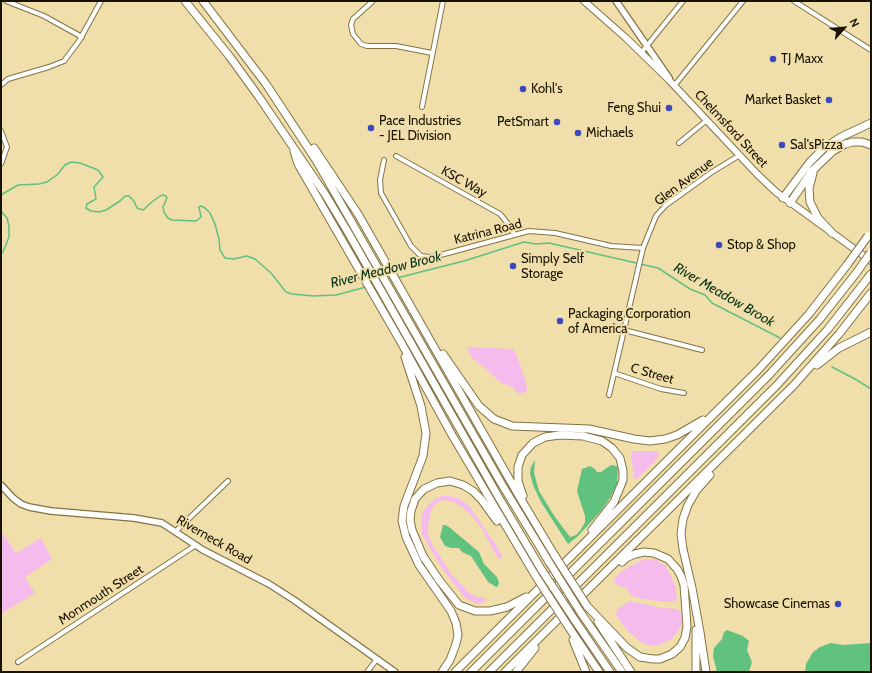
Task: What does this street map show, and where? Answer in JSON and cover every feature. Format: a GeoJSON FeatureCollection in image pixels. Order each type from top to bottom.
{"type":"FeatureCollection","features":[{"type":"Feature","properties":{"kind":"highway"},"geometry":{"type":"LineString","coordinates":[[185,1],[230,57],[292,143],[337,214],[495,491],[542,569],[610,672]]}},
{"type":"Feature","properties":{"kind":"highway"},"geometry":{"type":"LineString","coordinates":[[203,1],[248,59],[342,188],[540,532],[631,672]]}},
{"type":"Feature","properties":{"kind":"highway"},"geometry":{"type":"LineString","coordinates":[[283,108],[316,160],[505,489],[581,613],[622,672]]}},
{"type":"Feature","properties":{"kind":"highway"},"geometry":{"type":"LineString","coordinates":[[783,198],[810,162],[824,148],[841,136],[871,123]]}},
{"type":"Feature","properties":{"kind":"highway"},"geometry":{"type":"LineString","coordinates":[[790,203],[816,166],[834,151],[845,144],[858,142],[871,145]]}},
{"type":"Feature","properties":{"kind":"highway"},"geometry":{"type":"LineString","coordinates":[[292,143],[298,164],[452,434],[535,575],[599,672]]}},
{"type":"Feature","properties":{"kind":"highway"},"geometry":{"type":"LineString","coordinates":[[816,166],[810,183],[810,202],[818,218],[832,233]]}},
{"type":"Feature","properties":{"kind":"highway"},"geometry":{"type":"LineString","coordinates":[[455,672],[725,403],[789,337],[818,304],[870,233]]}},
{"type":"Feature","properties":{"kind":"highway"},"geometry":{"type":"LineString","coordinates":[[471,672],[769,375],[820,319],[871,252]]}},
{"type":"Feature","properties":{"kind":"highway"},"geometry":{"type":"LineString","coordinates":[[489,672],[777,385],[823,335],[869,277]]}},
{"type":"Feature","properties":{"kind":"highway"},"geometry":{"type":"LineString","coordinates":[[505,672],[794,385],[839,334],[871,294]]}},
{"type":"Feature","properties":{"kind":"highway"},"geometry":{"type":"LineString","coordinates":[[412,309],[476,403],[490,416],[508,425],[521,427],[583,428],[603,431],[634,439],[655,440],[671,437],[689,429],[725,403]]}},
{"type":"Feature","properties":{"kind":"highway"},"geometry":{"type":"LineString","coordinates":[[794,385],[834,352],[871,332]]}},
{"type":"Feature","properties":{"kind":"highway"},"geometry":{"type":"LineString","coordinates":[[402,344],[419,397],[426,433],[423,456],[404,506],[402,521],[408,541],[419,566],[451,611],[456,623],[458,635],[456,644],[450,660],[442,672]]}},
{"type":"Feature","properties":{"kind":"highway"},"geometry":{"type":"LineString","coordinates":[[540,532],[524,498],[518,481],[518,467],[524,451],[541,438],[560,435],[590,437],[610,445],[618,454],[622,462],[624,475],[622,485],[610,507],[565,562]]}},
{"type":"Feature","properties":{"kind":"highway"},"geometry":{"type":"LineString","coordinates":[[706,672],[694,596],[681,539],[681,529],[684,515],[696,491],[740,438]]}},
{"type":"Feature","properties":{"kind":"highway"},"geometry":{"type":"LineString","coordinates":[[535,575],[477,494],[454,482],[441,482],[428,486],[418,495],[411,511],[410,520],[414,536],[431,569],[460,605],[475,611],[485,612],[496,610],[512,605],[538,589]]}},
{"type":"Feature","properties":{"kind":"highway"},"geometry":{"type":"LineString","coordinates":[[587,606],[627,648],[640,657],[653,659],[664,658],[675,652],[682,644],[687,626],[684,585],[680,572],[672,562],[665,556],[649,552],[640,553],[626,558],[608,570]]}},
{"type":"Feature","properties":{"kind":"highway"},"geometry":{"type":"LineString","coordinates":[[694,596],[696,672]]}},
{"type":"Feature","properties":{"kind":"highway"},"geometry":{"type":"LineString","coordinates":[[516,672],[557,620]]}},
{"type":"Feature","properties":{"kind":"highway"},"geometry":{"type":"LineString","coordinates":[[568,626],[586,672]]}},
{"type":"Feature","properties":{"kind":"highway"},"geometry":{"type":"LineString","coordinates":[[602,629],[637,672]]}},
{"type":"Feature","properties":{"kind":"main road","name":"Chelmsford Street"},"geometry":{"type":"LineString","coordinates":[[584,1],[641,53],[783,198],[871,261]]}},
{"type":"Feature","properties":{"kind":"main road"},"geometry":{"type":"LineString","coordinates":[[619,2],[674,86]]}},
{"type":"Feature","properties":{"kind":"main road","name":"Riverneck Road"},"geometry":{"type":"LineString","coordinates":[[1,485],[20,504],[29,507],[51,511],[134,518],[162,523],[196,545],[269,584],[395,672]]}},
{"type":"Feature","properties":{"kind":"street"},"geometry":{"type":"LineString","coordinates":[[6,1],[44,16],[82,37]]}},
{"type":"Feature","properties":{"kind":"street"},"geometry":{"type":"LineString","coordinates":[[1,85],[8,79],[64,61],[82,37],[101,1]]}},
{"type":"Feature","properties":{"kind":"street"},"geometry":{"type":"LineString","coordinates":[[372,1],[353,19],[351,25],[353,34],[361,44],[367,46],[396,46],[432,53]]}},
{"type":"Feature","properties":{"kind":"street"},"geometry":{"type":"LineString","coordinates":[[422,107],[443,1]]}},
{"type":"Feature","properties":{"kind":"street"},"geometry":{"type":"LineString","coordinates":[[641,53],[683,1]]}},
{"type":"Feature","properties":{"kind":"street"},"geometry":{"type":"LineString","coordinates":[[674,86],[743,1]]}},
{"type":"Feature","properties":{"kind":"street"},"geometry":{"type":"LineString","coordinates":[[794,1],[871,50]]}},
{"type":"Feature","properties":{"kind":"street"},"geometry":{"type":"LineString","coordinates":[[679,143],[707,120]]}},
{"type":"Feature","properties":{"kind":"street"},"geometry":{"type":"LineString","coordinates":[[1,130],[7,147],[1,164]]}},
{"type":"Feature","properties":{"kind":"street","name":"Glen Avenue"},"geometry":{"type":"LineString","coordinates":[[609,395],[643,248],[656,216],[661,208],[709,174],[740,155]]}},
{"type":"Feature","properties":{"kind":"street","name":"KSC Way"},"geometry":{"type":"LineString","coordinates":[[396,156],[500,214],[514,234]]}},
{"type":"Feature","properties":{"kind":"street","name":"Katrina Road"},"geometry":{"type":"LineString","coordinates":[[384,160],[380,180],[381,193],[411,246],[419,255],[437,256],[514,234],[529,232],[555,233],[611,246],[643,248]]}},
{"type":"Feature","properties":{"kind":"street"},"geometry":{"type":"LineString","coordinates":[[624,330],[702,350]]}},
{"type":"Feature","properties":{"kind":"street","name":"C Street"},"geometry":{"type":"LineString","coordinates":[[614,373],[661,389],[684,393]]}},
{"type":"Feature","properties":{"kind":"street"},"geometry":{"type":"LineString","coordinates":[[176,531],[228,481]]}},
{"type":"Feature","properties":{"kind":"street","name":"Monmouth Street"},"geometry":{"type":"LineString","coordinates":[[18,662],[196,545]]}},
{"type":"Feature","properties":{"kind":"street"},"geometry":{"type":"LineString","coordinates":[[367,672],[377,659]]}},
{"type":"Feature","properties":{"kind":"shaded area"},"geometry":{"type":"Polygon","coordinates":[[[467,348],[513,349],[526,382],[527,391],[519,394],[512,387],[500,382],[472,358],[467,348]]]}},
{"type":"Feature","properties":{"kind":"shaded area"},"geometry":{"type":"Polygon","coordinates":[[[632,451],[657,451],[659,455],[636,480],[634,477],[631,456],[632,451]]]}},
{"type":"Feature","properties":{"kind":"shaded area"},"geometry":{"type":"Polygon","coordinates":[[[535,460],[534,473],[539,491],[555,517],[570,537],[576,535],[580,531],[585,522],[585,516],[577,491],[582,469],[590,466],[597,472],[601,472],[611,465],[618,467],[617,484],[610,498],[601,511],[577,537],[568,544],[541,502],[533,485],[530,473],[531,467],[535,460]]]}},
{"type":"Feature","properties":{"kind":"shaded area"},"geometry":{"type":"Polygon","coordinates":[[[444,495],[459,498],[470,507],[502,556],[501,559],[497,557],[482,529],[471,515],[461,506],[445,500],[438,502],[431,510],[428,534],[432,544],[450,572],[469,593],[477,597],[485,597],[485,600],[482,603],[476,603],[465,598],[441,567],[422,534],[421,521],[423,512],[435,499],[444,495]]]}},
{"type":"Feature","properties":{"kind":"shaded area"},"geometry":{"type":"Polygon","coordinates":[[[443,525],[449,527],[479,552],[484,564],[497,577],[499,583],[498,586],[496,587],[488,582],[471,556],[462,552],[459,548],[445,546],[440,537],[443,525]]]}},
{"type":"Feature","properties":{"kind":"shaded area"},"geometry":{"type":"Polygon","coordinates":[[[1,531],[16,553],[41,538],[52,559],[25,577],[35,593],[1,614],[1,531]]]}},
{"type":"Feature","properties":{"kind":"shaded area"},"geometry":{"type":"Polygon","coordinates":[[[645,559],[655,559],[666,566],[675,585],[677,600],[671,602],[642,599],[632,596],[626,588],[615,584],[614,580],[618,574],[645,559]]]}},
{"type":"Feature","properties":{"kind":"shaded area"},"geometry":{"type":"Polygon","coordinates":[[[630,601],[662,608],[676,609],[680,611],[683,622],[672,639],[653,646],[642,643],[626,629],[616,614],[620,607],[630,601]]]}},
{"type":"Feature","properties":{"kind":"shaded area"},"geometry":{"type":"Polygon","coordinates":[[[727,630],[743,636],[749,641],[747,650],[752,662],[749,672],[717,672],[713,656],[714,648],[722,639],[724,632],[727,630]]]}},
{"type":"Feature","properties":{"kind":"shaded area"},"geometry":{"type":"Polygon","coordinates":[[[831,643],[843,645],[871,643],[871,672],[805,672],[806,664],[813,652],[820,647],[831,643]]]}},
{"type":"Feature","properties":{"kind":"waterway","name":"River Meadow Brook"},"geometry":{"type":"LineString","coordinates":[[1,195],[18,185],[47,182],[58,174],[65,165],[71,162],[80,163],[98,170],[103,177],[94,187],[96,199],[87,204],[86,208],[91,211],[99,212],[106,210],[125,196],[129,196],[134,201],[137,208],[143,210],[162,195],[166,196],[167,198],[163,207],[168,218],[172,220],[196,221],[201,217],[199,207],[201,206],[205,208],[210,213],[215,224],[220,250],[225,258],[234,259],[247,256],[255,259],[271,273],[286,292],[313,296],[336,295],[366,287]]}},
{"type":"Feature","properties":{"kind":"waterway","name":"River Meadow Brook"},"geometry":{"type":"LineString","coordinates":[[1,211],[7,218],[9,226],[9,237],[3,252],[1,253]]}},
{"type":"Feature","properties":{"kind":"waterway","name":"River Meadow Brook"},"geometry":{"type":"LineString","coordinates":[[397,278],[464,261],[524,242],[536,244],[549,243],[658,268],[690,289],[705,295],[712,303],[780,338]]}},
{"type":"Feature","properties":{"kind":"waterway","name":"River Meadow Brook"},"geometry":{"type":"LineString","coordinates":[[832,367],[871,389]]}},
{"type":"Feature","properties":{"kind":"place","name":"TJ Maxx"},"geometry":{"type":"Point","coordinates":[773,59]}},
{"type":"Feature","properties":{"kind":"place","name":"Kohl's"},"geometry":{"type":"Point","coordinates":[523,89]}},
{"type":"Feature","properties":{"kind":"place","name":"Market Basket"},"geometry":{"type":"Point","coordinates":[829,100]}},
{"type":"Feature","properties":{"kind":"place","name":"Feng Shui"},"geometry":{"type":"Point","coordinates":[669,108]}},
{"type":"Feature","properties":{"kind":"place","name":"PetSmart"},"geometry":{"type":"Point","coordinates":[557,122]}},
{"type":"Feature","properties":{"kind":"place","name":"Pace Industries - JEL Division"},"geometry":{"type":"Point","coordinates":[371,128]}},
{"type":"Feature","properties":{"kind":"place","name":"Michaels"},"geometry":{"type":"Point","coordinates":[578,133]}},
{"type":"Feature","properties":{"kind":"place","name":"Sal'sPizza"},"geometry":{"type":"Point","coordinates":[782,145]}},
{"type":"Feature","properties":{"kind":"place","name":"Stop & Shop"},"geometry":{"type":"Point","coordinates":[719,245]}},
{"type":"Feature","properties":{"kind":"place","name":"Simply Self Storage"},"geometry":{"type":"Point","coordinates":[513,266]}},
{"type":"Feature","properties":{"kind":"place","name":"Packaging Corporation of America"},"geometry":{"type":"Point","coordinates":[560,321]}},
{"type":"Feature","properties":{"kind":"place","name":"Showcase Cinemas"},"geometry":{"type":"Point","coordinates":[838,604]}}]}
